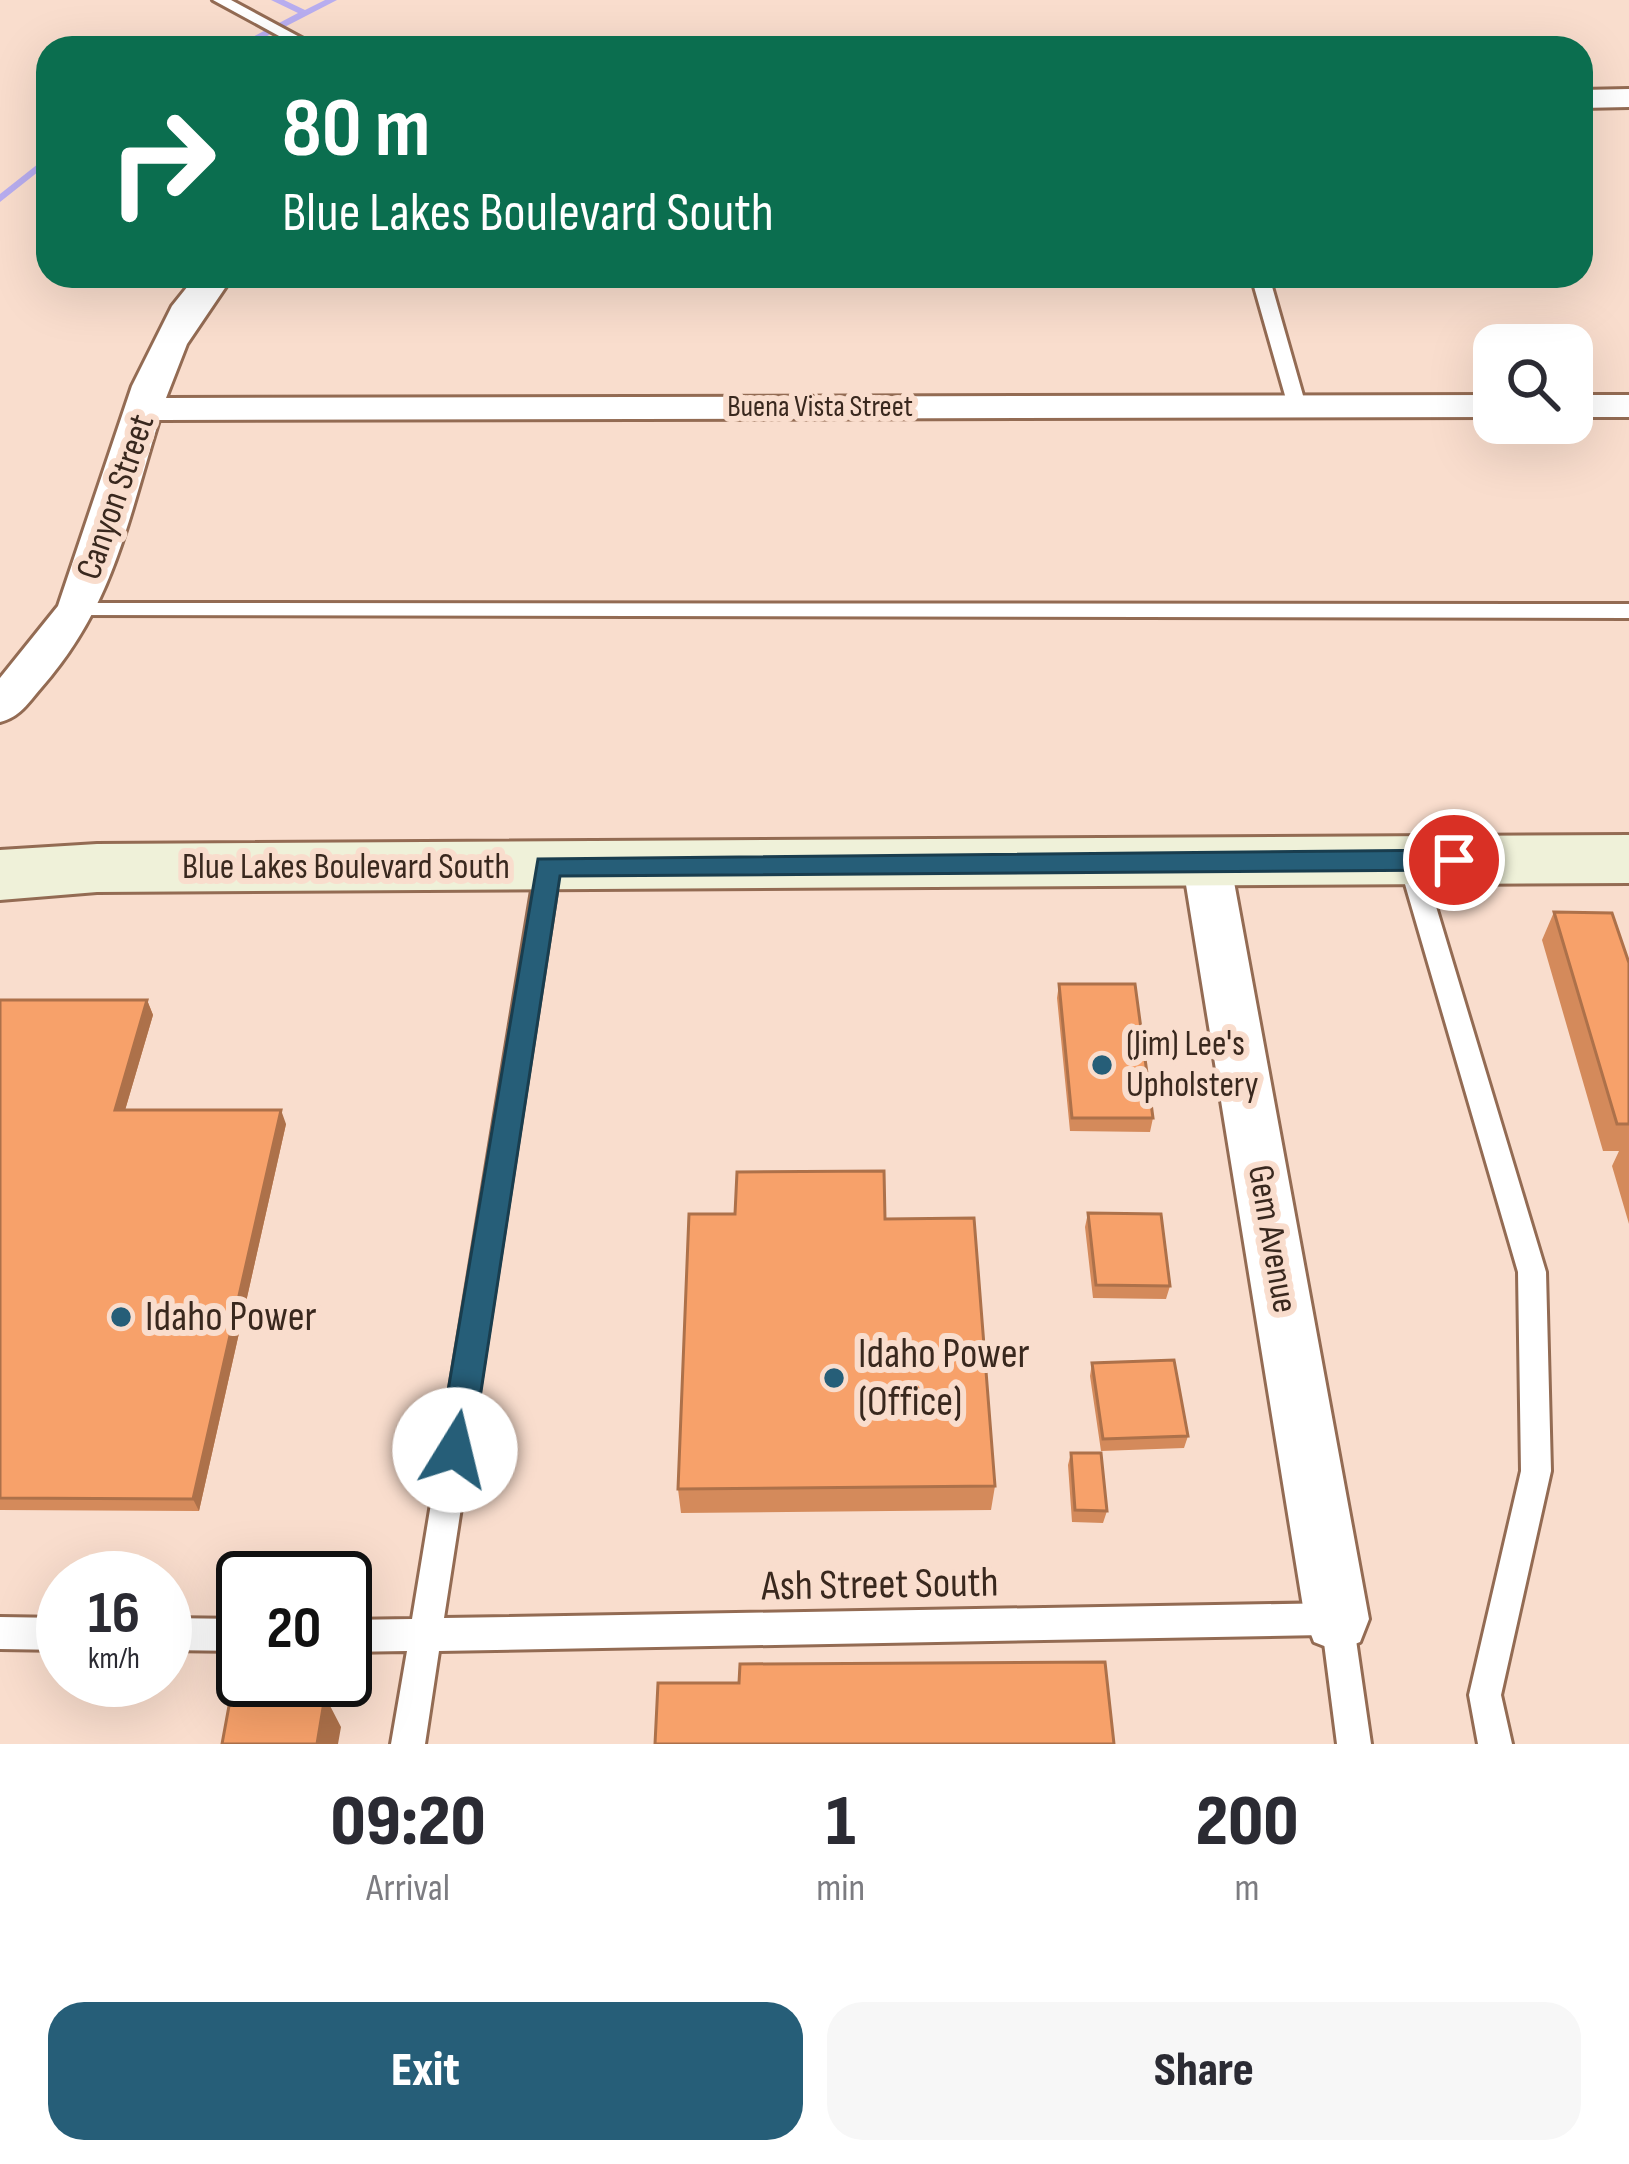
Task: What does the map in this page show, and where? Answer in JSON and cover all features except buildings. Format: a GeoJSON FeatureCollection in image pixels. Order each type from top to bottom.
{"type":"FeatureCollection","features":[{"type":"Feature","properties":{"kind":"main road","name":"Blue Lakes Boulevard South"},"geometry":{"type":"LineString","coordinates":[[0,875],[97,868],[1629,860]]}},
{"type":"Feature","properties":{"kind":"street"},"geometry":{"type":"LineString","coordinates":[[1593,99],[1629,98]]}},
{"type":"Feature","properties":{"kind":"street","name":"Canyon Street"},"geometry":{"type":"LineString","coordinates":[[0,707],[78,610],[119,502],[166,349],[207,288]]}},
{"type":"Feature","properties":{"kind":"street","name":"Buena Vista Street"},"geometry":{"type":"LineString","coordinates":[[146,409],[1473,406]]}},
{"type":"Feature","properties":{"kind":"street"},"geometry":{"type":"LineString","coordinates":[[1593,406],[1629,406]]}},
{"type":"Feature","properties":{"kind":"street","name":"Gem Avenue"},"geometry":{"type":"LineString","coordinates":[[1206,860],[1337,1619]]}},
{"type":"Feature","properties":{"kind":"lane"},"geometry":{"type":"LineString","coordinates":[[220,0],[290,36]]}},
{"type":"Feature","properties":{"kind":"lane"},"geometry":{"type":"LineString","coordinates":[[1263,288],[1297,406]]}},
{"type":"Feature","properties":{"kind":"lane"},"geometry":{"type":"LineString","coordinates":[[78,610],[1629,611]]}},
{"type":"Feature","properties":{"kind":"lane"},"geometry":{"type":"LineString","coordinates":[[1410,860],[1532,1272],[1535,1471],[1486,1695],[1495,1744]]}},
{"type":"Feature","properties":{"kind":"lane"},"geometry":{"type":"LineString","coordinates":[[408,1744],[548,866]]}},
{"type":"Feature","properties":{"kind":"lane"},"geometry":{"type":"LineString","coordinates":[[1337,1619],[1354,1744]]}},
{"type":"Feature","properties":{"kind":"lane","name":"Ash Street South"},"geometry":{"type":"LineString","coordinates":[[372,1636],[1337,1619]]}},
{"type":"Feature","properties":{"kind":"lane"},"geometry":{"type":"LineString","coordinates":[[0,1633],[36,1634]]}},
{"type":"Feature","properties":{"kind":"waterway"},"geometry":{"type":"LineString","coordinates":[[276,0],[305,13]]}},
{"type":"Feature","properties":{"kind":"waterway"},"geometry":{"type":"LineString","coordinates":[[261,36],[332,0]]}},
{"type":"Feature","properties":{"kind":"waterway"},"geometry":{"type":"LineString","coordinates":[[0,199],[36,169]]}},
{"type":"Feature","properties":{"kind":"place","name":"(Jim) Lee's Upholstery"},"geometry":{"type":"Point","coordinates":[1102,1065]}},
{"type":"Feature","properties":{"kind":"place","name":"Idaho Power"},"geometry":{"type":"Point","coordinates":[121,1317]}},
{"type":"Feature","properties":{"kind":"place","name":"Idaho Power (Office)"},"geometry":{"type":"Point","coordinates":[834,1378]}},
{"type":"Feature","properties":{"kind":"route"},"geometry":{"type":"LineString","coordinates":[[455,1450],[548,866],[1454,860]]}}]}
